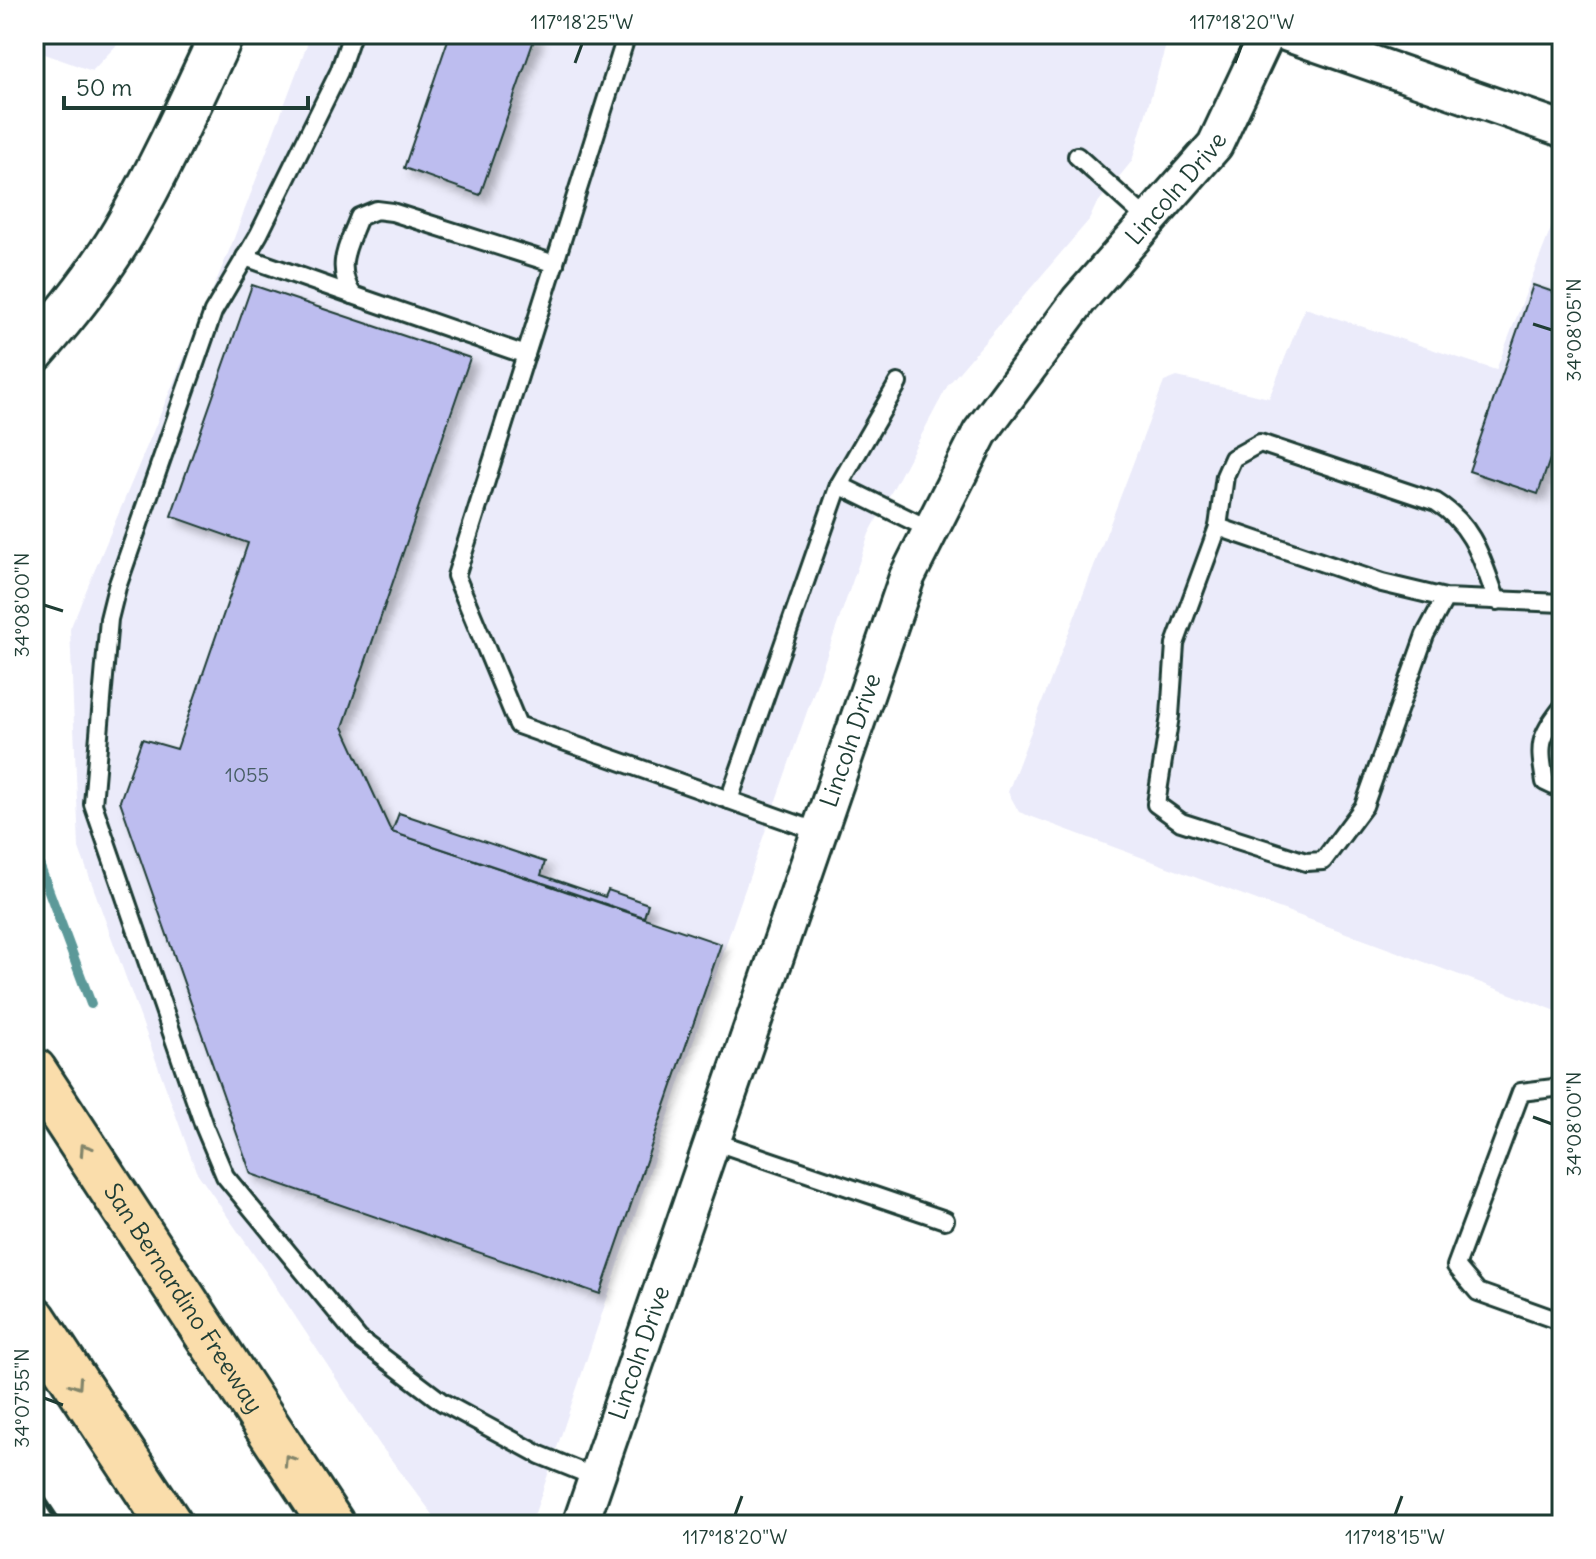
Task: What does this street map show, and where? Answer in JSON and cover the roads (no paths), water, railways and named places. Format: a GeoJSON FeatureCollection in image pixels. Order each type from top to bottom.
{"type":"FeatureCollection","features":[{"type":"Feature","properties":{"kind":"highway","name":"San Bernardino Freeway"},"geometry":{"type":"LineString","coordinates":[[34,1071],[332,1525]]}},
{"type":"Feature","properties":{"kind":"highway"},"geometry":{"type":"LineString","coordinates":[[34,1319],[170,1525]]}},
{"type":"Feature","properties":{"kind":"street"},"geometry":{"type":"LineString","coordinates":[[34,351],[63,318],[121,235],[166,153],[222,34]]}},
{"type":"Feature","properties":{"kind":"street","name":"Lincoln Drive"},"geometry":{"type":"LineString","coordinates":[[580,1525],[907,577],[980,433],[1079,300],[1215,145],[1267,34]]}},
{"type":"Feature","properties":{"kind":"street"},"geometry":{"type":"LineString","coordinates":[[1288,34],[1562,129]]}},
{"type":"Feature","properties":{"kind":"lane"},"geometry":{"type":"LineString","coordinates":[[352,34],[339,72],[245,257],[213,312],[117,587],[109,619],[93,804],[204,1126],[225,1176],[359,1339],[442,1402],[540,1455],[597,1478]]}},
{"type":"Feature","properties":{"kind":"lane"},"geometry":{"type":"LineString","coordinates":[[627,34],[456,576],[518,725],[819,832]]}},
{"type":"Feature","properties":{"kind":"lane"},"geometry":{"type":"LineString","coordinates":[[1077,156],[1149,221]]}},
{"type":"Feature","properties":{"kind":"lane"},"geometry":{"type":"LineString","coordinates":[[353,295],[345,283],[342,263],[359,217],[376,210],[392,212],[555,264]]}},
{"type":"Feature","properties":{"kind":"lane"},"geometry":{"type":"LineString","coordinates":[[245,257],[526,355]]}},
{"type":"Feature","properties":{"kind":"lane"},"geometry":{"type":"LineString","coordinates":[[729,800],[839,485],[898,383]]}},
{"type":"Feature","properties":{"kind":"lane"},"geometry":{"type":"LineString","coordinates":[[1445,598],[1425,635],[1364,806],[1323,861],[1306,862],[1181,822],[1156,804],[1170,716],[1175,644],[1218,527],[1225,476],[1233,458],[1260,443],[1436,502],[1455,514],[1471,533],[1497,601]]}},
{"type":"Feature","properties":{"kind":"lane"},"geometry":{"type":"LineString","coordinates":[[839,485],[931,530]]}},
{"type":"Feature","properties":{"kind":"lane"},"geometry":{"type":"LineString","coordinates":[[1218,527],[1382,583],[1445,598],[1562,603],[1562,611]]}},
{"type":"Feature","properties":{"kind":"lane"},"geometry":{"type":"LineString","coordinates":[[1562,708],[1540,747],[1545,782],[1562,790]]}},
{"type":"Feature","properties":{"kind":"lane"},"geometry":{"type":"LineString","coordinates":[[1562,1087],[1521,1092],[1456,1266],[1478,1292],[1562,1322]]}},
{"type":"Feature","properties":{"kind":"lane"},"geometry":{"type":"LineString","coordinates":[[713,1141],[945,1220]]}},
{"type":"Feature","properties":{"kind":"waterway"},"geometry":{"type":"LineString","coordinates":[[34,851],[91,1004]]}},
{"type":"Feature","properties":{"kind":"railway"},"geometry":{"type":"LineString","coordinates":[[34,1484],[61,1525]]}}]}
